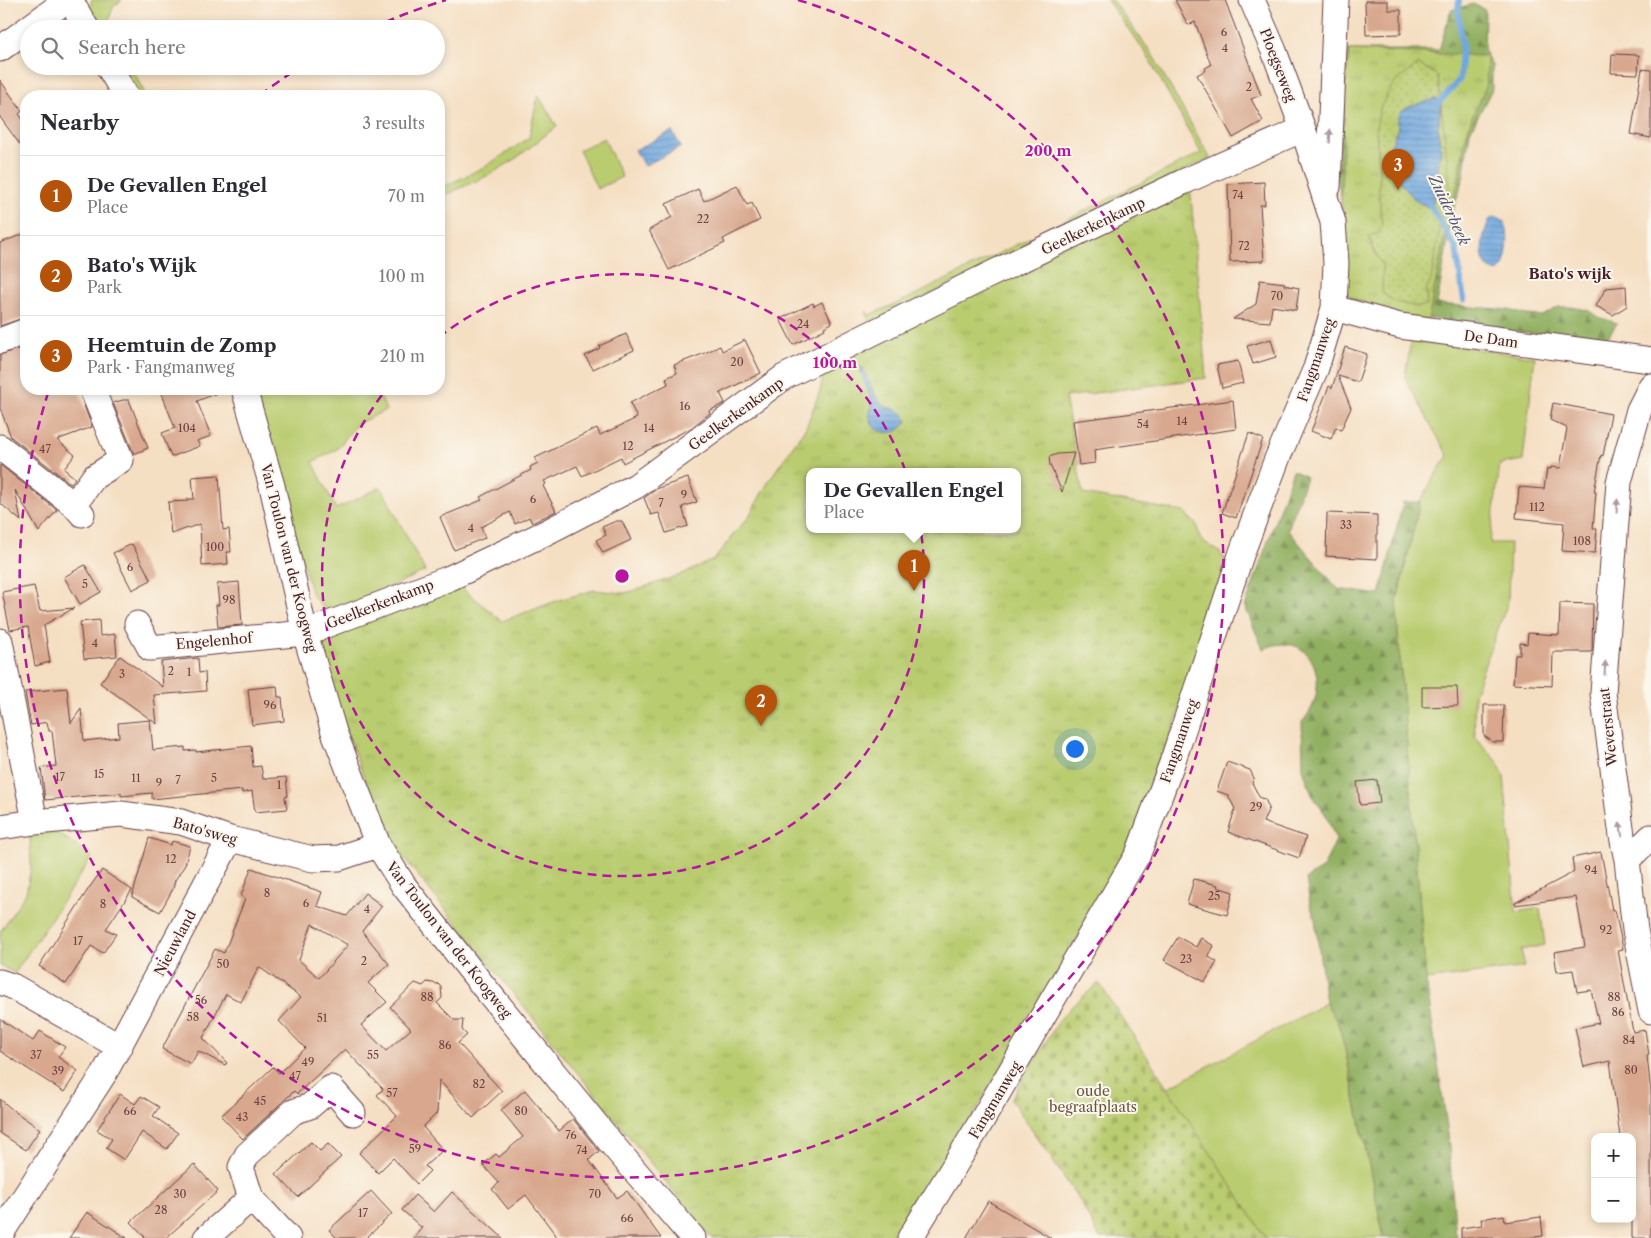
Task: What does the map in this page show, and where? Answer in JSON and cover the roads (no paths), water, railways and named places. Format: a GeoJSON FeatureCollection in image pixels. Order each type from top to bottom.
{"type":"FeatureCollection","features":[{"type":"Feature","properties":{"kind":"street"},"geometry":{"type":"LineString","coordinates":[[40,20],[68,0],[80,20]]}},
{"type":"Feature","properties":{"kind":"street","name":"Ploegseweg"},"geometry":{"type":"LineString","coordinates":[[1252,0],[1274,51],[1303,130]]}},
{"type":"Feature","properties":{"kind":"street","name":"Fangmanweg"},"geometry":{"type":"LineString","coordinates":[[1328,202],[1336,0]]}},
{"type":"Feature","properties":{"kind":"street"},"geometry":{"type":"LineString","coordinates":[[0,49],[20,35]]}},
{"type":"Feature","properties":{"kind":"street"},"geometry":{"type":"LineString","coordinates":[[113,75],[122,90]]}},
{"type":"Feature","properties":{"kind":"street","name":"Fangmanweg"},"geometry":{"type":"LineString","coordinates":[[910,1238],[972,1137],[1138,854],[1172,763],[1242,552],[1277,459],[1316,368],[1334,308],[1336,263],[1334,222],[1303,130]]}},
{"type":"Feature","properties":{"kind":"street","name":"Geelkerkenkamp"},"geometry":{"type":"LineString","coordinates":[[305,633],[450,578],[624,493],[784,378],[985,277],[1174,186],[1303,130]]}},
{"type":"Feature","properties":{"kind":"street","name":"De Dam"},"geometry":{"type":"LineString","coordinates":[[1334,308],[1400,326],[1651,360]]}},
{"type":"Feature","properties":{"kind":"street"},"geometry":{"type":"LineString","coordinates":[[0,341],[20,333]]}},
{"type":"Feature","properties":{"kind":"street","name":"Weverstraat"},"geometry":{"type":"LineString","coordinates":[[1651,386],[1640,410],[1619,482],[1603,692],[1635,930],[1651,1010]]}},
{"type":"Feature","properties":{"kind":"street"},"geometry":{"type":"LineString","coordinates":[[0,447],[78,510],[94,477],[121,460],[94,395]]}},
{"type":"Feature","properties":{"kind":"street","name":"Van Toulon van der Koogweg"},"geometry":{"type":"LineString","coordinates":[[246,395],[272,486],[305,633],[334,732],[378,846],[404,886],[480,982],[616,1149],[694,1238]]}},
{"type":"Feature","properties":{"kind":"street","name":"Engelenhof"},"geometry":{"type":"LineString","coordinates":[[137,624],[150,648],[305,633]]}},
{"type":"Feature","properties":{"kind":"street"},"geometry":{"type":"LineString","coordinates":[[0,641],[34,822]]}},
{"type":"Feature","properties":{"kind":"street","name":"Bato'sweg"},"geometry":{"type":"LineString","coordinates":[[0,826],[121,814],[181,822],[230,838],[313,859],[339,858],[378,846]]}},
{"type":"Feature","properties":{"kind":"street"},"geometry":{"type":"LineString","coordinates":[[1627,860],[1651,837]]}},
{"type":"Feature","properties":{"kind":"street","name":"Nieuwland"},"geometry":{"type":"LineString","coordinates":[[0,1235],[120,1047],[230,838]]}},
{"type":"Feature","properties":{"kind":"street"},"geometry":{"type":"LineString","coordinates":[[0,982],[12,986],[120,1047]]}},
{"type":"Feature","properties":{"kind":"street"},"geometry":{"type":"LineString","coordinates":[[288,1238],[251,1198],[241,1167],[247,1155],[293,1112],[310,1106],[331,1088],[353,1113]]}},
{"type":"Feature","properties":{"kind":"street"},"geometry":{"type":"LineString","coordinates":[[206,1238],[251,1198]]}},
{"type":"Feature","properties":{"kind":"water"},"geometry":{"type":"Polygon","coordinates":[[[1434,99],[1441,101],[1438,131],[1441,149],[1432,209],[1416,201],[1401,184],[1392,165],[1390,148],[1398,128],[1401,112],[1408,107],[1434,99]]]}},
{"type":"Feature","properties":{"kind":"water"},"geometry":{"type":"Polygon","coordinates":[[[672,131],[681,147],[644,166],[635,150],[672,131]]]}},
{"type":"Feature","properties":{"kind":"water"},"geometry":{"type":"Polygon","coordinates":[[[1495,217],[1503,220],[1508,238],[1505,262],[1499,272],[1486,265],[1482,250],[1487,225],[1490,219],[1495,217]]]}},
{"type":"Feature","properties":{"kind":"water"},"geometry":{"type":"Polygon","coordinates":[[[860,367],[862,367],[880,402],[904,415],[907,421],[901,428],[887,433],[874,427],[870,413],[873,404],[860,367]]]}},
{"type":"Feature","properties":{"kind":"waterway","name":"Zuiderbeek"},"geometry":{"type":"LineString","coordinates":[[1436,106],[1460,79],[1462,44],[1458,10],[1459,0]]}},
{"type":"Feature","properties":{"kind":"waterway","name":"Zuiderbeek"},"geometry":{"type":"LineString","coordinates":[[1429,202],[1456,248],[1464,300]]}},
{"type":"Feature","properties":{"kind":"place","name":"Heemtuin de Zomp"},"geometry":{"type":"Point","coordinates":[1398,190]}},
{"type":"Feature","properties":{"kind":"place","name":"De Gevallen Engel"},"geometry":{"type":"Point","coordinates":[914,591]}},
{"type":"Feature","properties":{"kind":"place","name":"Bato's Wijk"},"geometry":{"type":"Point","coordinates":[761,726]}},
{"type":"Feature","properties":{"kind":"district","name":"Bato's wijk"},"geometry":{"type":"Point","coordinates":[1570,274]}},
{"type":"Feature","properties":{"kind":"park label","name":"oude begraafplaats"},"geometry":{"type":"Point","coordinates":[1093,1100]}}]}
